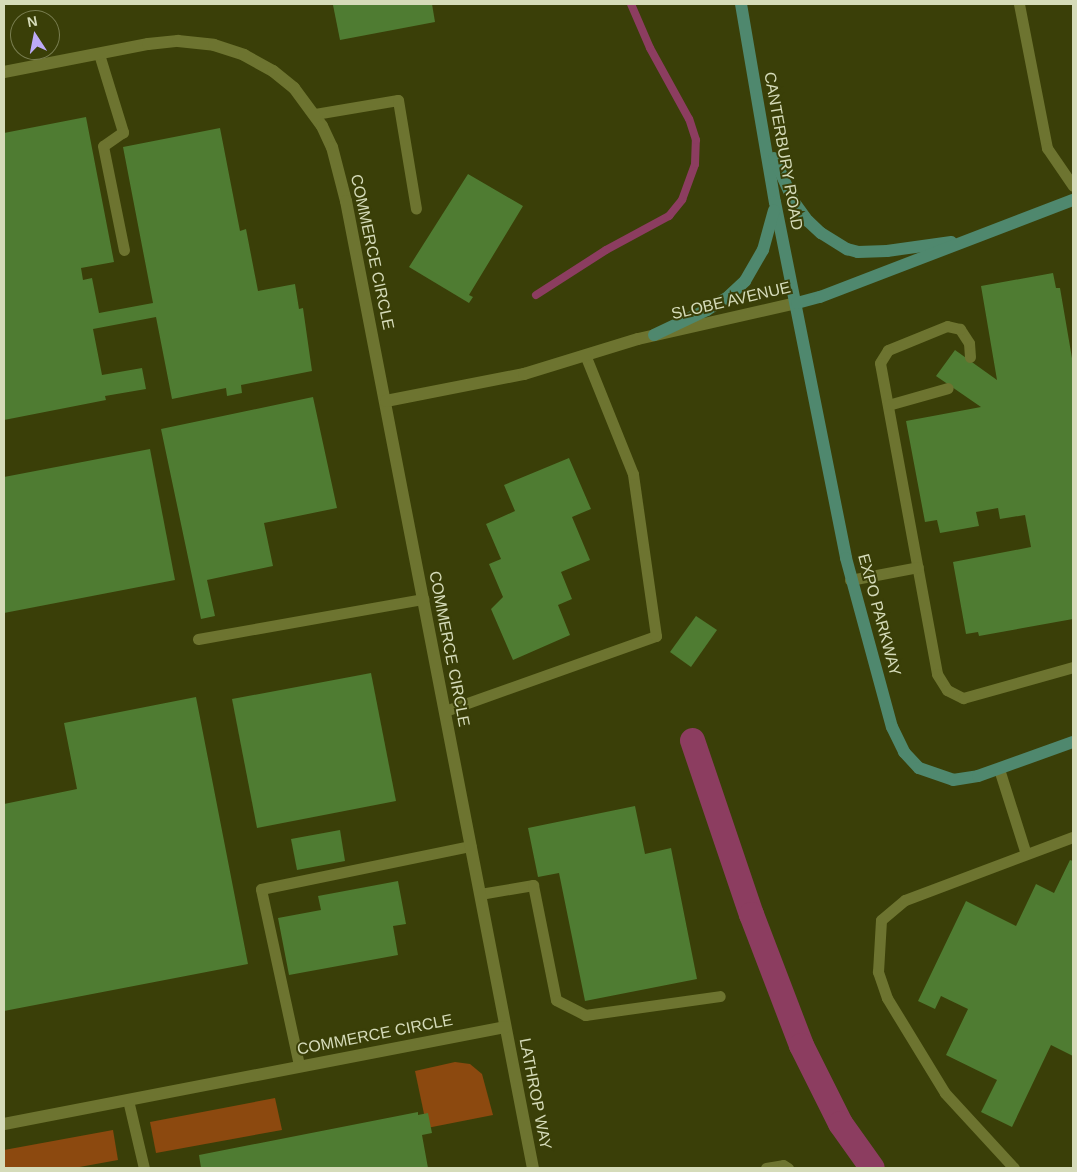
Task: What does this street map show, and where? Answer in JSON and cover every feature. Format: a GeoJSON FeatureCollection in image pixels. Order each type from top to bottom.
{"type":"FeatureCollection","features":[{"type":"Feature","properties":{"kind":"street","name":"CANTERBURY ROAD"},"geometry":{"type":"LineString","coordinates":[[741,4],[766,139],[775,202],[797,303]]}},
{"type":"Feature","properties":{"kind":"street","name":"COMMERCE CIRCLE"},"geometry":{"type":"LineString","coordinates":[[4,72],[178,41],[214,45],[244,55],[273,71],[294,88],[315,114],[332,147],[340,173],[386,401],[505,1027],[299,1065],[4,1124]]}},
{"type":"Feature","properties":{"kind":"street"},"geometry":{"type":"LineString","coordinates":[[766,139],[794,202],[821,233],[847,249],[858,252],[887,251],[926,243],[963,242]]}},
{"type":"Feature","properties":{"kind":"street","name":"SLOBE AVENUE"},"geometry":{"type":"LineString","coordinates":[[386,401],[524,374],[586,357],[654,335],[820,297],[1073,200]]}},
{"type":"Feature","properties":{"kind":"street"},"geometry":{"type":"LineString","coordinates":[[654,335],[707,310],[729,296],[745,281],[765,243],[775,202]]}},
{"type":"Feature","properties":{"kind":"street","name":"EXPO PARKWAY"},"geometry":{"type":"LineString","coordinates":[[797,303],[850,580],[892,727],[912,761],[919,768],[953,780],[999,769],[1073,742]]}},
{"type":"Feature","properties":{"kind":"street","name":"LATHROP WAY"},"geometry":{"type":"LineString","coordinates":[[505,1027],[533,1168]]}},
{"type":"Feature","properties":{"kind":"lane"},"geometry":{"type":"LineString","coordinates":[[1019,4],[1047,148],[1073,186]]}},
{"type":"Feature","properties":{"kind":"lane"},"geometry":{"type":"LineString","coordinates":[[99,54],[123,132],[104,146],[124,250]]}},
{"type":"Feature","properties":{"kind":"lane"},"geometry":{"type":"LineString","coordinates":[[315,114],[398,100],[416,209]]}},
{"type":"Feature","properties":{"kind":"lane"},"geometry":{"type":"LineString","coordinates":[[970,357],[969,344],[960,329],[947,326],[888,350],[880,363],[937,674],[947,690],[963,698],[1073,666]]}},
{"type":"Feature","properties":{"kind":"lane"},"geometry":{"type":"LineString","coordinates":[[445,711],[656,636],[633,474],[586,357]]}},
{"type":"Feature","properties":{"kind":"lane"},"geometry":{"type":"LineString","coordinates":[[888,405],[948,388]]}},
{"type":"Feature","properties":{"kind":"lane"},"geometry":{"type":"LineString","coordinates":[[850,580],[918,567]]}},
{"type":"Feature","properties":{"kind":"lane"},"geometry":{"type":"LineString","coordinates":[[198,639],[423,599]]}},
{"type":"Feature","properties":{"kind":"lane"},"geometry":{"type":"LineString","coordinates":[[999,769],[1026,854]]}},
{"type":"Feature","properties":{"kind":"lane"},"geometry":{"type":"LineString","coordinates":[[1014,1168],[945,1093],[887,998],[878,972],[881,920],[905,900],[1073,837]]}},
{"type":"Feature","properties":{"kind":"lane"},"geometry":{"type":"LineString","coordinates":[[299,1065],[261,889],[471,846]]}},
{"type":"Feature","properties":{"kind":"lane"},"geometry":{"type":"LineString","coordinates":[[480,894],[533,885],[556,1000],[584,1015],[720,996]]}},
{"type":"Feature","properties":{"kind":"lane"},"geometry":{"type":"LineString","coordinates":[[128,1100],[144,1168]]}},
{"type":"Feature","properties":{"kind":"lane"},"geometry":{"type":"LineString","coordinates":[[766,1168],[783,1165],[788,1168]]}},
{"type":"Feature","properties":{"kind":"shaded area"},"geometry":{"type":"Polygon","coordinates":[[[455,1062],[470,1064],[482,1074],[493,1115],[427,1128],[415,1071],[455,1062]]]}},
{"type":"Feature","properties":{"kind":"shaded area"},"geometry":{"type":"Polygon","coordinates":[[[275,1098],[282,1130],[156,1153],[150,1122],[275,1098]]]}},
{"type":"Feature","properties":{"kind":"shaded area"},"geometry":{"type":"Polygon","coordinates":[[[113,1130],[118,1160],[74,1168],[4,1168],[4,1150],[113,1130]]]}},
{"type":"Feature","properties":{"kind":"building"},"geometry":{"type":"Polygon","coordinates":[[[432,4],[435,22],[340,40],[333,5],[432,4]]]}},
{"type":"Feature","properties":{"kind":"building"},"geometry":{"type":"Polygon","coordinates":[[[86,117],[114,262],[81,268],[83,280],[92,278],[99,313],[153,303],[123,147],[220,128],[240,231],[246,229],[258,291],[295,284],[299,309],[303,308],[312,371],[241,385],[242,393],[227,396],[226,388],[172,399],[156,317],[93,329],[102,375],[142,368],[146,389],[105,396],[106,400],[4,420],[4,133],[86,117]]]}},
{"type":"Feature","properties":{"kind":"building"},"geometry":{"type":"Polygon","coordinates":[[[468,174],[523,206],[469,295],[473,297],[469,303],[409,267],[468,174]]]}},
{"type":"Feature","properties":{"kind":"building"},"geometry":{"type":"Polygon","coordinates":[[[1053,273],[1056,288],[1060,288],[1073,364],[1073,619],[979,636],[978,632],[966,634],[953,562],[1031,547],[1025,515],[1000,519],[998,508],[976,512],[979,526],[940,533],[937,520],[925,522],[906,421],[981,407],[936,376],[955,350],[997,380],[981,286],[1053,273]]]}},
{"type":"Feature","properties":{"kind":"building"},"geometry":{"type":"Polygon","coordinates":[[[313,397],[337,508],[264,523],[273,566],[207,580],[215,616],[201,619],[161,429],[313,397]]]}},
{"type":"Feature","properties":{"kind":"building"},"geometry":{"type":"Polygon","coordinates":[[[150,449],[175,580],[4,613],[4,477],[150,449]]]}},
{"type":"Feature","properties":{"kind":"building"},"geometry":{"type":"Polygon","coordinates":[[[569,458],[591,509],[572,517],[590,560],[561,572],[572,599],[558,605],[570,635],[513,660],[491,609],[503,597],[489,564],[501,559],[486,524],[515,511],[504,485],[569,458]]]}},
{"type":"Feature","properties":{"kind":"building"},"geometry":{"type":"Polygon","coordinates":[[[696,616],[717,630],[691,667],[670,652],[696,616]]]}},
{"type":"Feature","properties":{"kind":"building"},"geometry":{"type":"Polygon","coordinates":[[[371,673],[396,801],[257,828],[232,699],[371,673]]]}},
{"type":"Feature","properties":{"kind":"building"},"geometry":{"type":"Polygon","coordinates":[[[196,697],[248,964],[4,1011],[4,804],[77,789],[64,723],[196,697]]]}},
{"type":"Feature","properties":{"kind":"building"},"geometry":{"type":"Polygon","coordinates":[[[635,806],[645,854],[671,848],[697,979],[585,1001],[559,873],[538,877],[528,828],[635,806]]]}},
{"type":"Feature","properties":{"kind":"building"},"geometry":{"type":"Polygon","coordinates":[[[340,830],[345,861],[297,870],[291,839],[340,830]]]}},
{"type":"Feature","properties":{"kind":"building"},"geometry":{"type":"Polygon","coordinates":[[[1070,860],[1073,861],[1073,1056],[1051,1045],[1012,1127],[981,1112],[997,1080],[946,1055],[968,1009],[941,996],[935,1009],[918,1001],[966,901],[1016,926],[1036,884],[1054,893],[1070,860]]]}},
{"type":"Feature","properties":{"kind":"building"},"geometry":{"type":"Polygon","coordinates":[[[398,881],[406,924],[393,926],[398,955],[289,975],[278,918],[321,910],[318,896],[398,881]]]}},
{"type":"Feature","properties":{"kind":"building"},"geometry":{"type":"Polygon","coordinates":[[[418,1112],[418,1115],[428,1113],[432,1133],[422,1135],[428,1168],[201,1168],[199,1155],[418,1112]]]}},
{"type":"Feature","properties":{"kind":"waterway"},"geometry":{"type":"LineString","coordinates":[[536,295],[606,250],[669,216],[682,200],[695,164],[696,140],[689,119],[650,48],[631,4]]}},
{"type":"Feature","properties":{"kind":"waterway"},"geometry":{"type":"LineString","coordinates":[[692,740],[751,914],[801,1045],[840,1123],[872,1168]]}}]}
